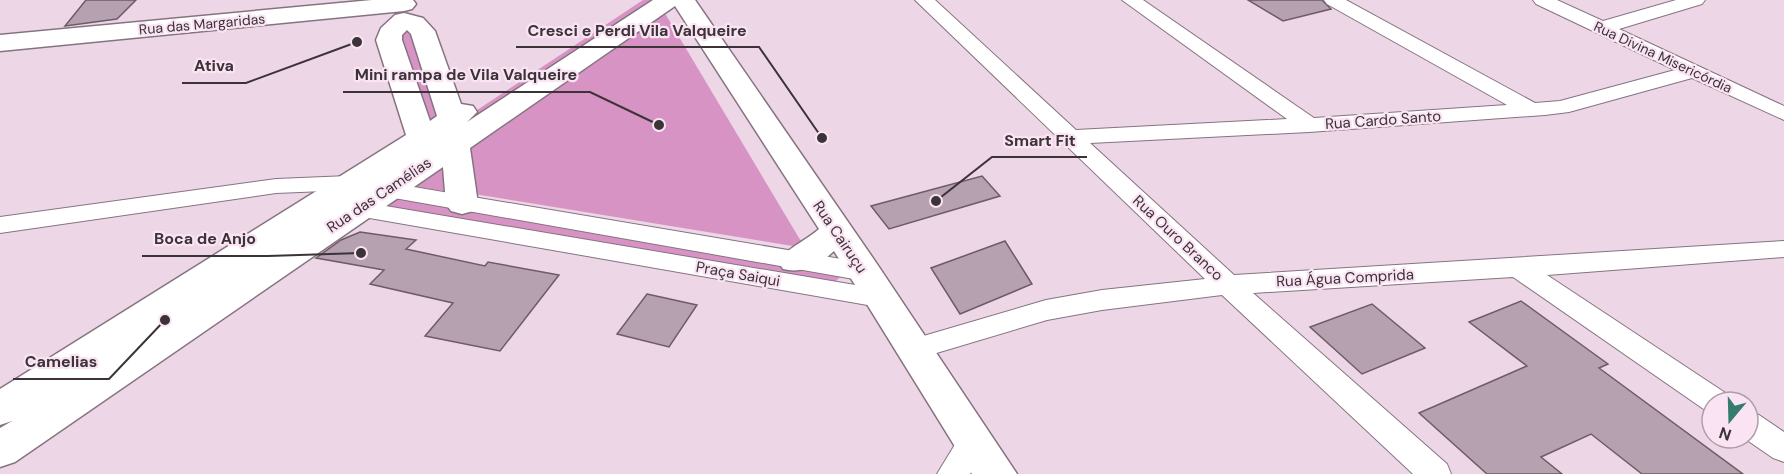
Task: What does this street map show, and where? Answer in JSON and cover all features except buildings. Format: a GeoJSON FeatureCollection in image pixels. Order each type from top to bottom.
{"type":"FeatureCollection","features":[{"type":"Feature","properties":{"kind":"street","name":"Rua das Camélias"},"geometry":{"type":"LineString","coordinates":[[0,450],[640,0]]}},
{"type":"Feature","properties":{"kind":"street","name":"Rua das Camélias"},"geometry":{"type":"LineString","coordinates":[[0,409],[319,203],[365,194],[422,139],[454,132],[669,0]]}},
{"type":"Feature","properties":{"kind":"street","name":"Rua Cairuçu"},"geometry":{"type":"LineString","coordinates":[[683,0],[996,474]]}},
{"type":"Feature","properties":{"kind":"street","name":"Rua Ouro Branco"},"geometry":{"type":"LineString","coordinates":[[924,0],[1227,285],[1435,474]]}},
{"type":"Feature","properties":{"kind":"street"},"geometry":{"type":"LineString","coordinates":[[1131,0],[1309,125]]}},
{"type":"Feature","properties":{"kind":"street"},"geometry":{"type":"LineString","coordinates":[[1333,0],[1531,110]]}},
{"type":"Feature","properties":{"kind":"street","name":"Rua Divina Misericórdia"},"geometry":{"type":"LineString","coordinates":[[1542,0],[1692,72],[1782,111]]}},
{"type":"Feature","properties":{"kind":"street"},"geometry":{"type":"LineString","coordinates":[[1601,28],[1696,0]]}},
{"type":"Feature","properties":{"kind":"street"},"geometry":{"type":"LineString","coordinates":[[422,139],[389,40],[390,33],[404,8],[423,32],[454,132],[462,204]]}},
{"type":"Feature","properties":{"kind":"street","name":"Rua das Margaridas"},"geometry":{"type":"LineString","coordinates":[[0,43],[404,8]]}},
{"type":"Feature","properties":{"kind":"street","name":"Rua Cardo Santo"},"geometry":{"type":"LineString","coordinates":[[1070,136],[1309,125],[1561,107],[1692,72]]}},
{"type":"Feature","properties":{"kind":"street"},"geometry":{"type":"LineString","coordinates":[[0,225],[301,183],[365,194]]}},
{"type":"Feature","properties":{"kind":"street"},"geometry":{"type":"LineString","coordinates":[[243,191],[319,203]]}},
{"type":"Feature","properties":{"kind":"street","name":"Praça Saiqui"},"geometry":{"type":"LineString","coordinates":[[365,194],[462,204],[604,240],[795,261],[872,285]]}},
{"type":"Feature","properties":{"kind":"street","name":"Praça Saiqui"},"geometry":{"type":"LineString","coordinates":[[365,194],[604,240],[872,285]]}},
{"type":"Feature","properties":{"kind":"street"},"geometry":{"type":"LineString","coordinates":[[795,261],[814,251],[837,231]]}},
{"type":"Feature","properties":{"kind":"street","name":"Rua Água Comprida"},"geometry":{"type":"LineString","coordinates":[[913,349],[1046,310],[1102,300],[1227,285],[1783,250]]}},
{"type":"Feature","properties":{"kind":"street"},"geometry":{"type":"LineString","coordinates":[[1518,268],[1700,391]]}},
{"type":"Feature","properties":{"kind":"street"},"geometry":{"type":"LineString","coordinates":[[1760,432],[1784,449]]}},
{"type":"Feature","properties":{"kind":"street"},"geometry":{"type":"LineString","coordinates":[[953,474],[973,442]]}},
{"type":"Feature","properties":{"kind":"shaded area"},"geometry":{"type":"Polygon","coordinates":[[[643,0],[663,0],[471,120],[469,119],[468,116],[643,0]]]}},
{"type":"Feature","properties":{"kind":"shaded area"},"geometry":{"type":"Polygon","coordinates":[[[663,10],[805,248],[474,194],[468,142],[501,119],[514,118],[611,52],[609,46],[663,10]]]}},
{"type":"Feature","properties":{"kind":"shaded area"},"geometry":{"type":"Polygon","coordinates":[[[412,28],[443,117],[426,128],[399,31],[412,28]]]}},
{"type":"Feature","properties":{"kind":"shaded area"},"geometry":{"type":"Polygon","coordinates":[[[445,155],[450,188],[444,191],[410,186],[445,155]]]}},
{"type":"Feature","properties":{"kind":"shaded area"},"geometry":{"type":"Polygon","coordinates":[[[392,197],[841,276],[834,283],[383,210],[392,197]]]}},
{"type":"Feature","properties":{"kind":"place","name":"Ativa"},"geometry":{"type":"Point","coordinates":[357,42]}},
{"type":"Feature","properties":{"kind":"place","name":"Mini rampa de Vila Valqueire"},"geometry":{"type":"Point","coordinates":[659,125]}},
{"type":"Feature","properties":{"kind":"place","name":"Cresci e Perdi Vila Valqueire"},"geometry":{"type":"Point","coordinates":[822,138]}},
{"type":"Feature","properties":{"kind":"place","name":"Smart Fit"},"geometry":{"type":"Point","coordinates":[936,201]}},
{"type":"Feature","properties":{"kind":"place","name":"Boca de Anjo"},"geometry":{"type":"Point","coordinates":[361,253]}},
{"type":"Feature","properties":{"kind":"place","name":"Camelias"},"geometry":{"type":"Point","coordinates":[165,320]}}]}
